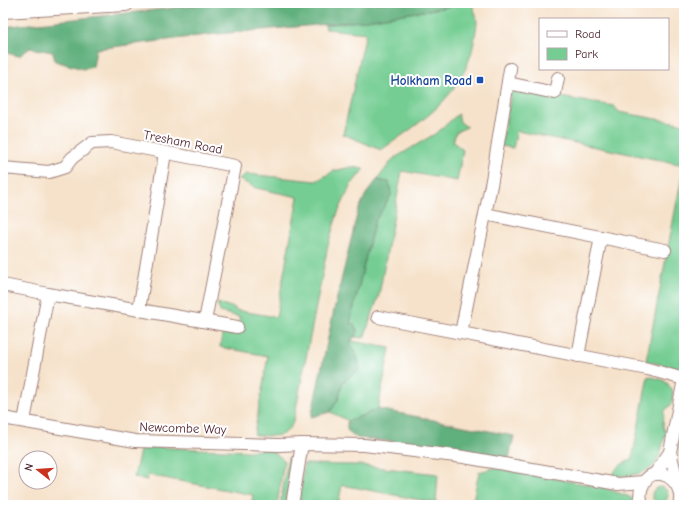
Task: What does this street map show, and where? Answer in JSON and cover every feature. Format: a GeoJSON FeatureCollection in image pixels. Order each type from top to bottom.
{"type":"FeatureCollection","features":[{"type":"Feature","properties":{"kind":"main road"},"geometry":{"type":"LineString","coordinates":[[3,10],[126,3]]}},
{"type":"Feature","properties":{"kind":"street"},"geometry":{"type":"LineString","coordinates":[[461,333],[485,214],[510,69]]}},
{"type":"Feature","properties":{"kind":"street"},"geometry":{"type":"LineString","coordinates":[[508,83],[555,93],[558,78]]}},
{"type":"Feature","properties":{"kind":"street","name":"Tresham Road"},"geometry":{"type":"LineString","coordinates":[[3,168],[49,172],[65,166],[72,158],[92,143],[111,142],[235,166],[205,321]]}},
{"type":"Feature","properties":{"kind":"street"},"geometry":{"type":"LineString","coordinates":[[139,310],[165,152]]}},
{"type":"Feature","properties":{"kind":"street"},"geometry":{"type":"LineString","coordinates":[[485,214],[665,250]]}},
{"type":"Feature","properties":{"kind":"street"},"geometry":{"type":"LineString","coordinates":[[578,356],[601,237]]}},
{"type":"Feature","properties":{"kind":"street"},"geometry":{"type":"LineString","coordinates":[[3,285],[237,327]]}},
{"type":"Feature","properties":{"kind":"street"},"geometry":{"type":"LineString","coordinates":[[24,421],[48,294]]}},
{"type":"Feature","properties":{"kind":"street"},"geometry":{"type":"LineString","coordinates":[[378,317],[648,369],[684,379],[670,452],[655,474]]}},
{"type":"Feature","properties":{"kind":"street","name":"Newcombe Way"},"geometry":{"type":"LineString","coordinates":[[3,418],[135,441],[279,445],[364,445],[464,457],[618,484]]}},
{"type":"Feature","properties":{"kind":"street"},"geometry":{"type":"LineString","coordinates":[[292,505],[302,444]]}},
{"type":"Feature","properties":{"kind":"street"},"geometry":{"type":"LineString","coordinates":[[670,452],[677,481]]}},
{"type":"Feature","properties":{"kind":"street"},"geometry":{"type":"LineString","coordinates":[[641,502],[640,492],[643,482],[648,477],[662,473],[669,475],[677,481],[681,487],[682,498]]}},
{"type":"Feature","properties":{"kind":"street"},"geometry":{"type":"LineString","coordinates":[[618,484],[643,482]]}},
{"type":"Feature","properties":{"kind":"street"},"geometry":{"type":"LineString","coordinates":[[618,484],[641,502]]}},
{"type":"Feature","properties":{"kind":"green space"},"geometry":{"type":"Polygon","coordinates":[[[217,3],[462,3],[460,5],[360,21],[207,35],[96,49],[93,67],[83,69],[55,61],[53,52],[30,48],[19,56],[3,52],[3,27],[217,3]]]}},
{"type":"Feature","properties":{"kind":"green space"},"geometry":{"type":"Polygon","coordinates":[[[462,3],[472,3],[476,14],[477,23],[474,42],[469,61],[461,77],[440,105],[412,128],[381,150],[343,134],[366,33],[326,29],[325,25],[460,5],[462,3]]]}},
{"type":"Feature","properties":{"kind":"green space"},"geometry":{"type":"Polygon","coordinates":[[[512,89],[614,106],[619,112],[684,124],[684,165],[517,131],[513,148],[501,146],[512,89]]]}},
{"type":"Feature","properties":{"kind":"green space"},"geometry":{"type":"Polygon","coordinates":[[[458,114],[460,122],[467,127],[456,132],[453,142],[463,150],[457,181],[402,171],[379,295],[364,338],[355,337],[357,331],[350,323],[374,223],[391,195],[389,182],[377,180],[393,159],[438,132],[458,114]]]}},
{"type":"Feature","properties":{"kind":"green space"},"geometry":{"type":"Polygon","coordinates":[[[684,165],[684,370],[646,361],[684,165]]]}},
{"type":"Feature","properties":{"kind":"green space"},"geometry":{"type":"Polygon","coordinates":[[[351,167],[364,169],[351,185],[337,215],[328,245],[294,419],[291,426],[283,434],[273,436],[254,435],[268,356],[220,347],[223,329],[238,330],[240,317],[220,312],[217,303],[235,308],[235,310],[276,317],[298,197],[256,188],[238,179],[247,174],[316,181],[334,171],[351,167]]]}},
{"type":"Feature","properties":{"kind":"green space"},"geometry":{"type":"Polygon","coordinates":[[[377,180],[389,182],[391,195],[374,223],[350,323],[354,324],[358,332],[350,343],[358,359],[360,369],[343,382],[338,400],[330,412],[311,417],[334,310],[358,211],[366,194],[377,180]]]}},
{"type":"Feature","properties":{"kind":"green space"},"geometry":{"type":"Polygon","coordinates":[[[352,341],[390,348],[378,409],[349,421],[330,412],[338,400],[343,382],[360,369],[358,359],[350,343],[352,341]]]}},
{"type":"Feature","properties":{"kind":"green space"},"geometry":{"type":"Polygon","coordinates":[[[648,376],[663,380],[668,384],[673,392],[672,403],[664,412],[663,427],[666,432],[659,456],[656,463],[652,467],[642,473],[612,477],[620,466],[632,460],[648,376]]]}},
{"type":"Feature","properties":{"kind":"green space"},"geometry":{"type":"Polygon","coordinates":[[[378,409],[514,436],[509,458],[437,446],[357,438],[347,430],[347,422],[378,409]]]}},
{"type":"Feature","properties":{"kind":"green space"},"geometry":{"type":"Polygon","coordinates":[[[684,410],[684,471],[681,470],[678,444],[684,410]]]}},
{"type":"Feature","properties":{"kind":"green space"},"geometry":{"type":"Polygon","coordinates":[[[150,447],[249,451],[269,449],[281,457],[284,461],[277,505],[251,505],[253,495],[148,475],[147,480],[134,477],[140,450],[150,447]]]}},
{"type":"Feature","properties":{"kind":"green space"},"geometry":{"type":"Polygon","coordinates":[[[288,458],[290,458],[291,466],[285,505],[280,505],[288,458]]]}},
{"type":"Feature","properties":{"kind":"green space"},"geometry":{"type":"Polygon","coordinates":[[[304,464],[357,465],[438,474],[436,503],[342,485],[338,505],[299,505],[304,464]]]}},
{"type":"Feature","properties":{"kind":"green space"},"geometry":{"type":"Polygon","coordinates":[[[494,468],[602,487],[630,497],[637,505],[472,505],[479,472],[494,468]]]}},
{"type":"Feature","properties":{"kind":"green space"},"geometry":{"type":"Polygon","coordinates":[[[660,487],[667,492],[668,495],[663,502],[660,503],[653,498],[652,495],[657,488],[660,487]]]}},
{"type":"Feature","properties":{"kind":"place","name":"Holkham Road"},"geometry":{"type":"Point","coordinates":[480,80]}}]}
